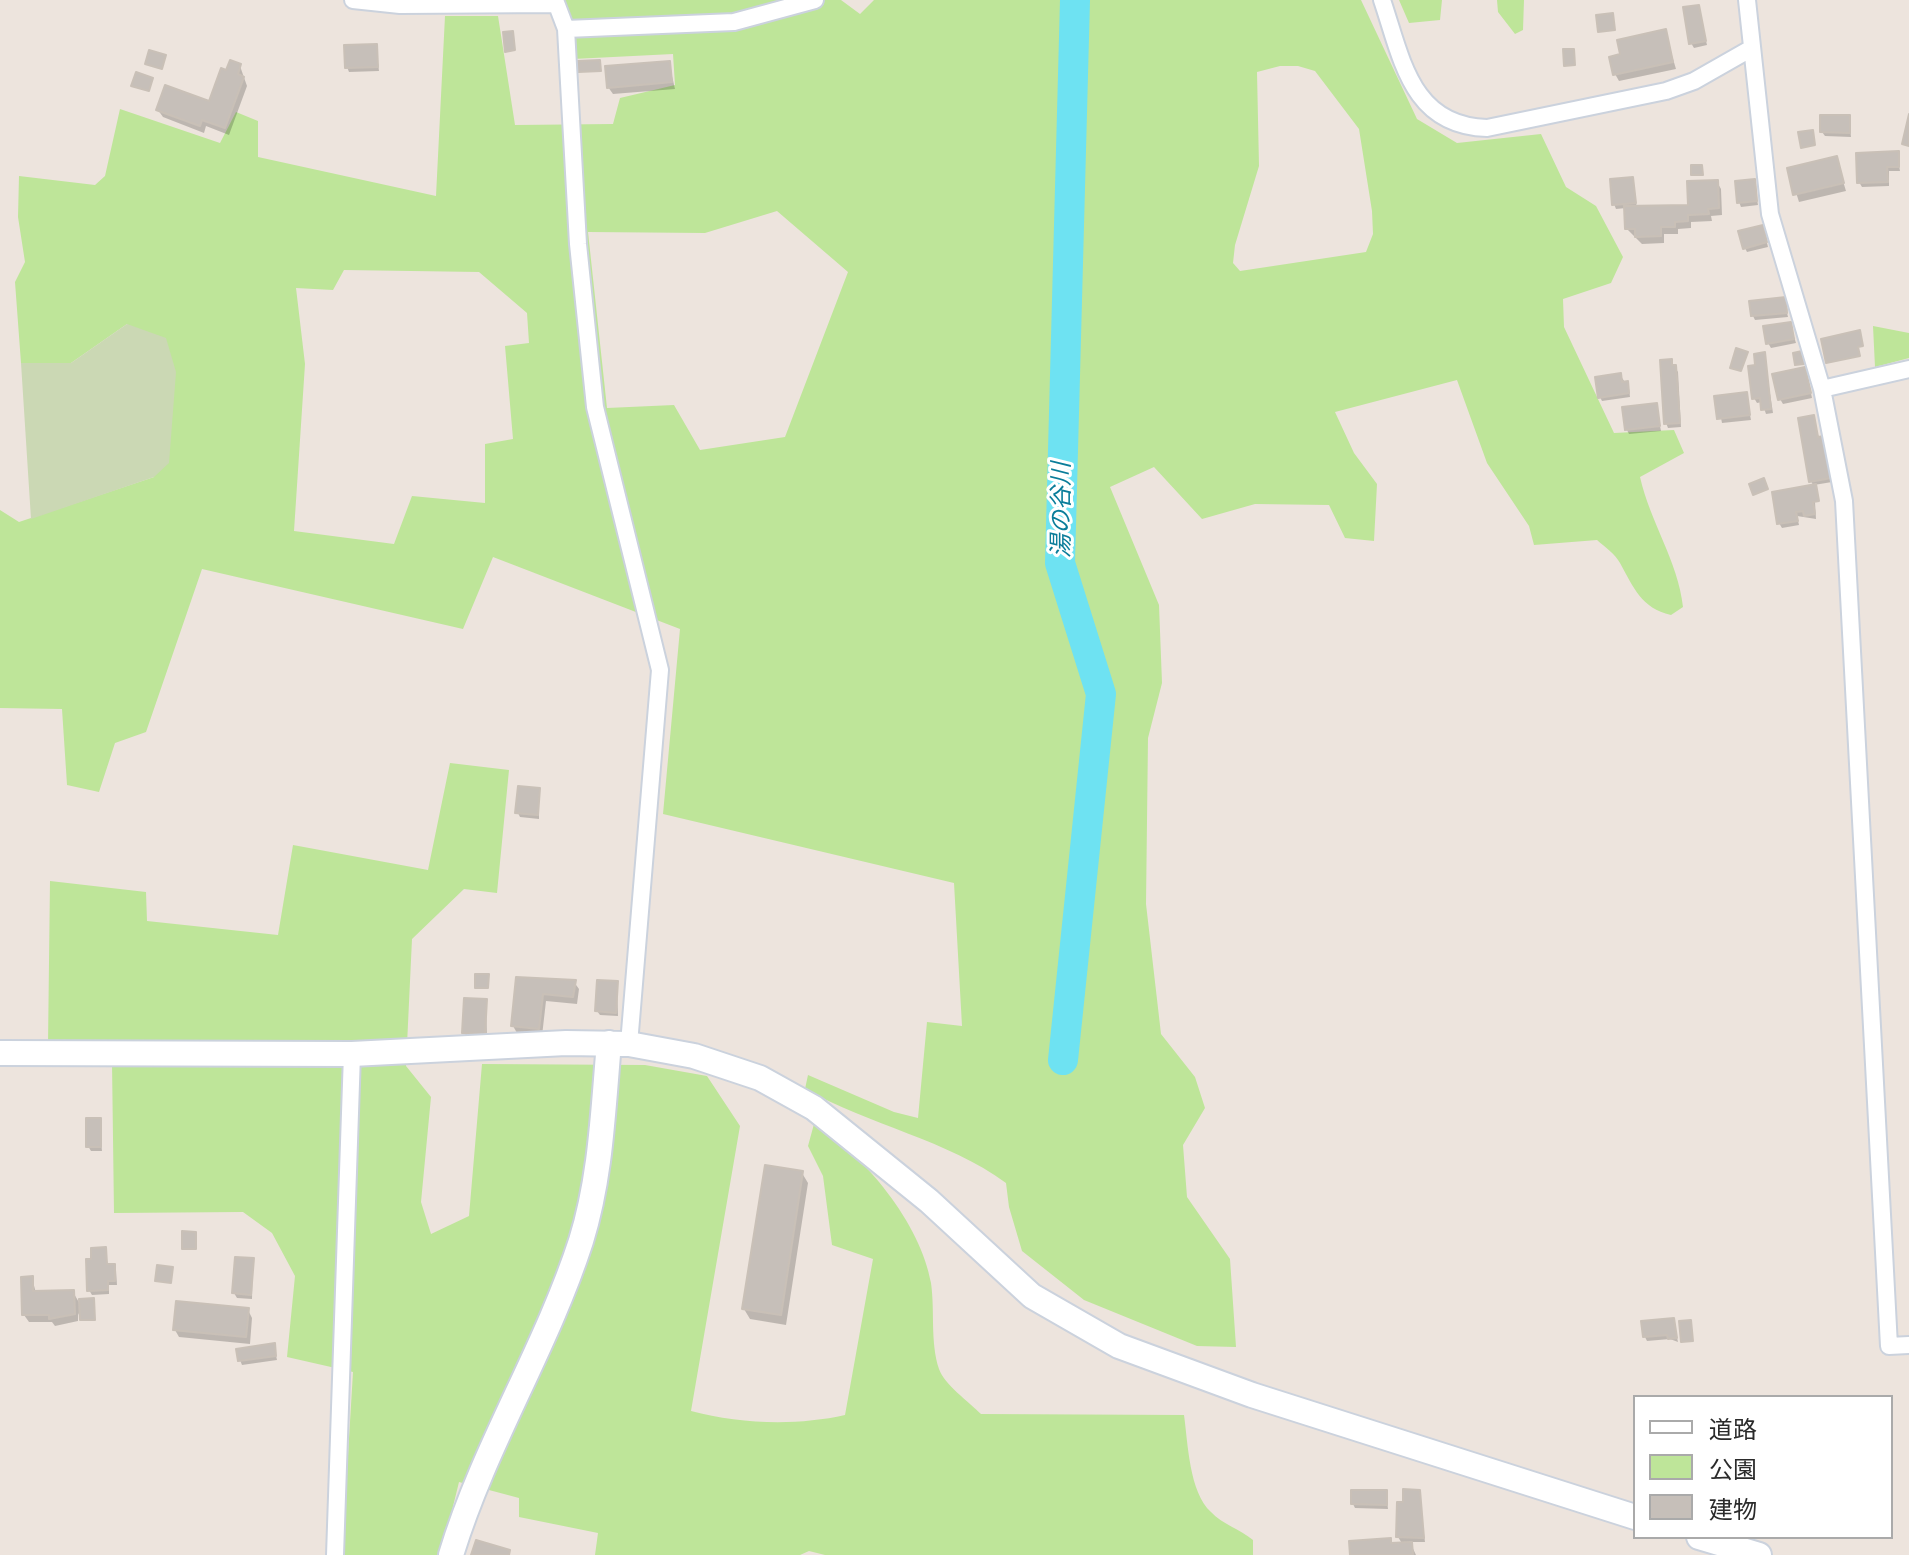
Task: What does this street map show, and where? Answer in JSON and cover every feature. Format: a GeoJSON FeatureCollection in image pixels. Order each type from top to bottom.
{"type":"FeatureCollection","features":[{"type":"Feature","properties":{"kind":"street"},"geometry":{"type":"LineString","coordinates":[[353,0],[400,5],[555,2],[566,29],[578,244],[595,407],[660,670],[619,1044],[595,1190],[581,1242],[561,1295],[486,1459],[451,1555]]}},
{"type":"Feature","properties":{"kind":"street"},"geometry":{"type":"LineString","coordinates":[[566,29],[734,22],[815,0]]}},
{"type":"Feature","properties":{"kind":"street"},"geometry":{"type":"LineString","coordinates":[[1382,0],[1411,87],[1429,107],[1449,122],[1473,128],[1487,128],[1666,91],[1694,81],[1752,48]]}},
{"type":"Feature","properties":{"kind":"street"},"geometry":{"type":"LineString","coordinates":[[1747,0],[1770,214],[1822,389],[1844,501],[1889,1346],[1909,1345]]}},
{"type":"Feature","properties":{"kind":"street"},"geometry":{"type":"LineString","coordinates":[[1822,389],[1909,369]]}},
{"type":"Feature","properties":{"kind":"street"},"geometry":{"type":"LineString","coordinates":[[0,1053],[352,1054],[619,1044],[694,1056],[760,1078],[814,1108],[929,1201],[1032,1296],[1119,1346],[1281,1404],[1633,1516]]}},
{"type":"Feature","properties":{"kind":"street"},"geometry":{"type":"LineString","coordinates":[[335,1555],[352,1054]]}},
{"type":"Feature","properties":{"kind":"street"},"geometry":{"type":"LineString","coordinates":[[1706,1539],[1759,1555]]}},
{"type":"Feature","properties":{"kind":"green space"},"geometry":{"type":"Polygon","coordinates":[[[564,0],[841,0],[860,14],[874,0],[1361,0],[1417,119],[1457,143],[1541,134],[1566,187],[1596,206],[1623,257],[1611,283],[1563,299],[1564,327],[1614,433],[1674,430],[1684,453],[1640,477],[1680,590],[1683,607],[1671,615],[1645,602],[1618,560],[1597,540],[1534,545],[1529,526],[1487,463],[1457,380],[1335,412],[1354,453],[1377,484],[1374,541],[1345,538],[1329,505],[1255,504],[1202,519],[1154,467],[1110,487],[1159,605],[1162,683],[1148,738],[1146,904],[1161,1034],[1195,1077],[1205,1108],[1183,1145],[1187,1197],[1230,1259],[1236,1347],[1197,1346],[1084,1300],[1022,1251],[1009,1207],[1006,1183],[959,1155],[805,1089],[808,1075],[894,1112],[918,1118],[927,1022],[962,1026],[954,883],[663,814],[680,629],[493,557],[463,629],[202,569],[146,732],[115,743],[99,792],[67,785],[62,709],[0,708],[0,510],[19,522],[154,477],[127,324],[71,363],[21,363],[15,282],[25,262],[18,217],[19,176],[95,185],[105,176],[120,109],[220,143],[236,112],[258,121],[258,157],[436,196],[445,16],[498,16],[515,125],[613,124],[620,98],[675,85],[673,54],[573,59],[564,0]],[[1280,66],[1257,72],[1259,166],[1235,245],[1233,263],[1240,271],[1366,252],[1373,234],[1359,129],[1315,71],[1298,66],[1280,66]],[[777,211],[705,233],[588,232],[607,408],[674,405],[700,450],[785,437],[848,272],[777,211]],[[344,270],[333,290],[296,288],[305,364],[294,531],[394,544],[412,496],[485,503],[485,444],[513,439],[505,346],[529,343],[527,313],[479,272],[344,270]]]}},
{"type":"Feature","properties":{"kind":"green space"},"geometry":{"type":"Polygon","coordinates":[[[1399,0],[1442,0],[1440,20],[1409,23],[1399,0]]]}},
{"type":"Feature","properties":{"kind":"green space"},"geometry":{"type":"Polygon","coordinates":[[[1497,0],[1524,0],[1523,30],[1515,34],[1498,12],[1497,0]]]}},
{"type":"Feature","properties":{"kind":"green space"},"geometry":{"type":"Polygon","coordinates":[[[127,324],[166,338],[176,372],[169,463],[154,477],[31,519],[21,363],[71,363],[127,324]]]}},
{"type":"Feature","properties":{"kind":"green space"},"geometry":{"type":"Polygon","coordinates":[[[1873,326],[1909,333],[1909,358],[1875,367],[1873,326]]]}},
{"type":"Feature","properties":{"kind":"green space"},"geometry":{"type":"Polygon","coordinates":[[[450,763],[509,770],[497,893],[464,889],[412,939],[406,1066],[431,1097],[421,1202],[431,1234],[469,1216],[482,1064],[645,1065],[707,1076],[740,1126],[691,1411],[729,1419],[768,1422],[807,1421],[845,1415],[873,1259],[832,1245],[823,1176],[808,1146],[814,1124],[852,1153],[870,1172],[888,1193],[916,1237],[931,1283],[939,1369],[957,1393],[981,1414],[1184,1415],[1198,1492],[1215,1516],[1253,1540],[1253,1555],[825,1555],[809,1551],[800,1555],[595,1555],[598,1533],[519,1517],[519,1498],[459,1482],[441,1555],[342,1555],[353,1372],[287,1357],[295,1276],[272,1233],[243,1212],[114,1213],[112,1063],[48,1044],[50,881],[146,892],[147,921],[278,935],[293,845],[428,870],[450,763]]]}},
{"type":"Feature","properties":{"kind":"building"},"geometry":{"type":"Polygon","coordinates":[[[1699,5],[1706,41],[1689,44],[1683,7],[1699,5]]]}},
{"type":"Feature","properties":{"kind":"building"},"geometry":{"type":"Polygon","coordinates":[[[1613,13],[1615,30],[1598,32],[1596,15],[1613,13]]]}},
{"type":"Feature","properties":{"kind":"building"},"geometry":{"type":"Polygon","coordinates":[[[1666,29],[1673,62],[1613,75],[1609,57],[1620,54],[1617,40],[1666,29]]]}},
{"type":"Feature","properties":{"kind":"building"},"geometry":{"type":"Polygon","coordinates":[[[513,31],[515,50],[505,52],[503,32],[513,31]]]}},
{"type":"Feature","properties":{"kind":"building"},"geometry":{"type":"Polygon","coordinates":[[[377,44],[378,67],[345,68],[344,45],[377,44]]]}},
{"type":"Feature","properties":{"kind":"building"},"geometry":{"type":"Polygon","coordinates":[[[1563,49],[1574,49],[1575,65],[1564,66],[1563,49]]]}},
{"type":"Feature","properties":{"kind":"building"},"geometry":{"type":"Polygon","coordinates":[[[149,50],[166,55],[162,69],[145,64],[149,50]]]}},
{"type":"Feature","properties":{"kind":"building"},"geometry":{"type":"Polygon","coordinates":[[[230,60],[241,64],[238,74],[244,77],[225,128],[202,120],[200,126],[156,110],[165,85],[209,101],[221,68],[226,70],[230,60]]]}},
{"type":"Feature","properties":{"kind":"building"},"geometry":{"type":"Polygon","coordinates":[[[600,60],[601,71],[578,72],[577,61],[600,60]]]}},
{"type":"Feature","properties":{"kind":"building"},"geometry":{"type":"Polygon","coordinates":[[[670,61],[672,82],[607,88],[605,66],[670,61]]]}},
{"type":"Feature","properties":{"kind":"building"},"geometry":{"type":"Polygon","coordinates":[[[136,72],[153,78],[149,91],[131,86],[136,72]]]}},
{"type":"Feature","properties":{"kind":"building"},"geometry":{"type":"Polygon","coordinates":[[[1909,114],[1909,146],[1902,144],[1909,114]]]}},
{"type":"Feature","properties":{"kind":"building"},"geometry":{"type":"Polygon","coordinates":[[[1820,115],[1850,115],[1850,133],[1820,132],[1820,115]]]}},
{"type":"Feature","properties":{"kind":"building"},"geometry":{"type":"Polygon","coordinates":[[[1813,130],[1815,145],[1801,148],[1798,132],[1813,130]]]}},
{"type":"Feature","properties":{"kind":"building"},"geometry":{"type":"Polygon","coordinates":[[[1899,151],[1899,167],[1887,167],[1888,182],[1857,183],[1856,153],[1899,151]]]}},
{"type":"Feature","properties":{"kind":"building"},"geometry":{"type":"Polygon","coordinates":[[[1837,156],[1844,183],[1793,195],[1787,168],[1837,156]]]}},
{"type":"Feature","properties":{"kind":"building"},"geometry":{"type":"Polygon","coordinates":[[[1691,165],[1702,165],[1703,175],[1691,175],[1691,165]]]}},
{"type":"Feature","properties":{"kind":"building"},"geometry":{"type":"Polygon","coordinates":[[[1633,177],[1636,203],[1612,205],[1610,179],[1633,177]]]}},
{"type":"Feature","properties":{"kind":"building"},"geometry":{"type":"Polygon","coordinates":[[[1755,179],[1757,201],[1737,203],[1735,181],[1755,179]]]}},
{"type":"Feature","properties":{"kind":"building"},"geometry":{"type":"Polygon","coordinates":[[[1718,180],[1719,208],[1708,209],[1709,214],[1688,215],[1688,221],[1675,222],[1675,227],[1661,227],[1661,236],[1635,237],[1635,229],[1625,229],[1624,206],[1688,205],[1687,181],[1718,180]]]}},
{"type":"Feature","properties":{"kind":"building"},"geometry":{"type":"Polygon","coordinates":[[[1763,225],[1767,242],[1743,249],[1738,231],[1763,225]]]}},
{"type":"Feature","properties":{"kind":"building"},"geometry":{"type":"Polygon","coordinates":[[[1786,297],[1787,313],[1751,316],[1749,301],[1786,297]]]}},
{"type":"Feature","properties":{"kind":"building"},"geometry":{"type":"Polygon","coordinates":[[[1791,322],[1794,339],[1766,344],[1763,326],[1791,322]]]}},
{"type":"Feature","properties":{"kind":"building"},"geometry":{"type":"Polygon","coordinates":[[[1860,330],[1863,346],[1858,347],[1860,356],[1826,363],[1821,339],[1860,330]]]}},
{"type":"Feature","properties":{"kind":"building"},"geometry":{"type":"Polygon","coordinates":[[[1736,348],[1748,352],[1741,371],[1730,368],[1736,348]]]}},
{"type":"Feature","properties":{"kind":"building"},"geometry":{"type":"Polygon","coordinates":[[[1802,351],[1804,364],[1795,365],[1793,353],[1802,351]]]}},
{"type":"Feature","properties":{"kind":"building"},"geometry":{"type":"Polygon","coordinates":[[[1765,352],[1771,409],[1761,410],[1760,398],[1752,399],[1748,366],[1755,365],[1754,354],[1765,352]]]}},
{"type":"Feature","properties":{"kind":"building"},"geometry":{"type":"Polygon","coordinates":[[[1672,359],[1672,365],[1676,365],[1680,423],[1664,424],[1660,360],[1672,359]]]}},
{"type":"Feature","properties":{"kind":"building"},"geometry":{"type":"Polygon","coordinates":[[[1805,367],[1811,393],[1778,400],[1772,374],[1805,367]]]}},
{"type":"Feature","properties":{"kind":"building"},"geometry":{"type":"Polygon","coordinates":[[[1621,373],[1622,382],[1628,381],[1629,393],[1598,398],[1595,377],[1621,373]]]}},
{"type":"Feature","properties":{"kind":"building"},"geometry":{"type":"Polygon","coordinates":[[[1747,392],[1750,415],[1717,419],[1714,396],[1747,392]]]}},
{"type":"Feature","properties":{"kind":"building"},"geometry":{"type":"Polygon","coordinates":[[[1657,403],[1660,426],[1625,430],[1622,407],[1657,403]]]}},
{"type":"Feature","properties":{"kind":"building"},"geometry":{"type":"Polygon","coordinates":[[[1814,415],[1818,437],[1824,436],[1831,478],[1809,482],[1798,418],[1814,415]]]}},
{"type":"Feature","properties":{"kind":"building"},"geometry":{"type":"Polygon","coordinates":[[[1764,478],[1768,489],[1753,495],[1749,484],[1764,478]]]}},
{"type":"Feature","properties":{"kind":"building"},"geometry":{"type":"Polygon","coordinates":[[[1816,484],[1819,501],[1813,502],[1815,514],[1804,516],[1803,511],[1796,512],[1798,521],[1777,524],[1772,492],[1816,484]]]}},
{"type":"Feature","properties":{"kind":"building"},"geometry":{"type":"Polygon","coordinates":[[[518,786],[540,788],[538,815],[515,813],[518,786]]]}},
{"type":"Feature","properties":{"kind":"building"},"geometry":{"type":"Polygon","coordinates":[[[475,974],[489,974],[488,988],[475,988],[475,974]]]}},
{"type":"Feature","properties":{"kind":"building"},"geometry":{"type":"Polygon","coordinates":[[[516,977],[576,980],[573,997],[543,994],[539,1029],[511,1026],[516,977]]]}},
{"type":"Feature","properties":{"kind":"building"},"geometry":{"type":"Polygon","coordinates":[[[597,980],[618,981],[616,1013],[595,1011],[597,980]]]}},
{"type":"Feature","properties":{"kind":"building"},"geometry":{"type":"Polygon","coordinates":[[[464,998],[487,999],[485,1034],[462,1033],[464,998]]]}},
{"type":"Feature","properties":{"kind":"building"},"geometry":{"type":"Polygon","coordinates":[[[86,1118],[101,1118],[101,1147],[86,1147],[86,1118]]]}},
{"type":"Feature","properties":{"kind":"building"},"geometry":{"type":"Polygon","coordinates":[[[765,1165],[803,1171],[781,1315],[742,1309],[765,1165]]]}},
{"type":"Feature","properties":{"kind":"building"},"geometry":{"type":"Polygon","coordinates":[[[182,1231],[196,1232],[196,1249],[182,1249],[182,1231]]]}},
{"type":"Feature","properties":{"kind":"building"},"geometry":{"type":"Polygon","coordinates":[[[106,1247],[107,1264],[115,1264],[115,1281],[108,1281],[108,1290],[87,1291],[86,1259],[91,1259],[91,1248],[106,1247]]]}},
{"type":"Feature","properties":{"kind":"building"},"geometry":{"type":"Polygon","coordinates":[[[235,1257],[254,1258],[251,1295],[232,1293],[235,1257]]]}},
{"type":"Feature","properties":{"kind":"building"},"geometry":{"type":"Polygon","coordinates":[[[157,1265],[173,1267],[171,1283],[155,1281],[157,1265]]]}},
{"type":"Feature","properties":{"kind":"building"},"geometry":{"type":"Polygon","coordinates":[[[33,1276],[33,1291],[74,1290],[75,1314],[49,1319],[49,1315],[22,1315],[21,1277],[33,1276]]]}},
{"type":"Feature","properties":{"kind":"building"},"geometry":{"type":"Polygon","coordinates":[[[94,1298],[95,1320],[80,1320],[79,1299],[94,1298]]]}},
{"type":"Feature","properties":{"kind":"building"},"geometry":{"type":"Polygon","coordinates":[[[176,1301],[249,1308],[246,1337],[173,1330],[176,1301]]]}},
{"type":"Feature","properties":{"kind":"building"},"geometry":{"type":"Polygon","coordinates":[[[1674,1318],[1677,1338],[1668,1339],[1667,1335],[1643,1337],[1641,1321],[1674,1318]]]}},
{"type":"Feature","properties":{"kind":"building"},"geometry":{"type":"Polygon","coordinates":[[[1691,1320],[1693,1341],[1681,1342],[1679,1321],[1691,1320]]]}},
{"type":"Feature","properties":{"kind":"building"},"geometry":{"type":"Polygon","coordinates":[[[275,1343],[276,1356],[238,1361],[236,1349],[275,1343]]]}},
{"type":"Feature","properties":{"kind":"building"},"geometry":{"type":"Polygon","coordinates":[[[1403,1489],[1420,1490],[1424,1538],[1396,1537],[1397,1502],[1403,1502],[1403,1489]]]}},
{"type":"Feature","properties":{"kind":"building"},"geometry":{"type":"Polygon","coordinates":[[[1351,1490],[1387,1490],[1387,1505],[1351,1504],[1351,1490]]]}},
{"type":"Feature","properties":{"kind":"building"},"geometry":{"type":"Polygon","coordinates":[[[1391,1538],[1391,1543],[1412,1542],[1413,1555],[1350,1555],[1349,1541],[1391,1538]]]}},
{"type":"Feature","properties":{"kind":"building"},"geometry":{"type":"Polygon","coordinates":[[[476,1540],[510,1550],[509,1555],[471,1555],[476,1540]]]}},
{"type":"Feature","properties":{"kind":"waterway","name":"湯の谷川"},"geometry":{"type":"LineString","coordinates":[[1063,1060],[1101,694],[1060,563],[1075,0]]}}]}
